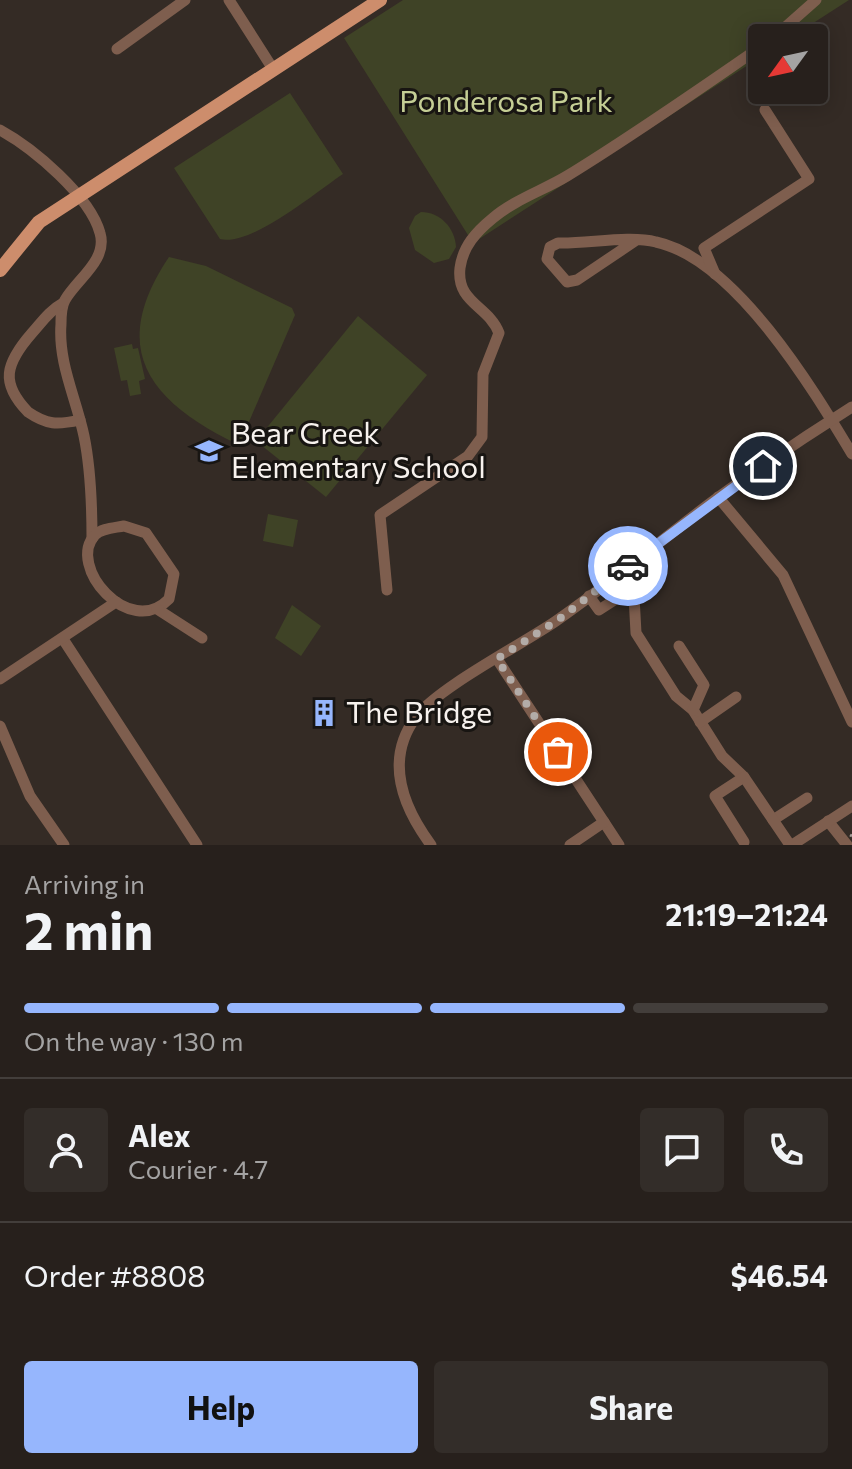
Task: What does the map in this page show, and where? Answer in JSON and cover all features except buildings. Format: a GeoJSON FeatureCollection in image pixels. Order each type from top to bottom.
{"type":"FeatureCollection","features":[{"type":"Feature","properties":{"kind":"main road"},"geometry":{"type":"LineString","coordinates":[[0,271],[26,234],[77,197],[380,0]]}},
{"type":"Feature","properties":{"kind":"street"},"geometry":{"type":"LineString","coordinates":[[117,49],[185,0]]}},
{"type":"Feature","properties":{"kind":"street"},"geometry":{"type":"LineString","coordinates":[[229,0],[273,69]]}},
{"type":"Feature","properties":{"kind":"street"},"geometry":{"type":"LineString","coordinates":[[789,24],[816,0]]}},
{"type":"Feature","properties":{"kind":"street"},"geometry":{"type":"LineString","coordinates":[[387,590],[380,515],[468,456],[482,437],[483,374],[499,333],[491,318],[474,306],[462,288],[460,269],[466,247],[496,215],[567,176],[748,55]]}},
{"type":"Feature","properties":{"kind":"street"},"geometry":{"type":"LineString","coordinates":[[715,275],[704,248],[809,179],[765,110]]}},
{"type":"Feature","properties":{"kind":"street"},"geometry":{"type":"LineString","coordinates":[[0,130],[35,155],[77,197],[99,229],[102,243],[92,265],[63,303],[9,360],[2,378],[15,403],[46,424],[80,420]]}},
{"type":"Feature","properties":{"kind":"street"},"geometry":{"type":"LineString","coordinates":[[635,241],[577,280],[567,282],[547,259],[550,247],[558,243],[635,241],[657,242],[715,275],[794,361],[852,454]]}},
{"type":"Feature","properties":{"kind":"street"},"geometry":{"type":"LineString","coordinates":[[63,303],[62,359],[80,420],[91,477],[92,539],[89,550],[93,577],[104,595],[116,602],[138,610],[157,609],[202,638]]}},
{"type":"Feature","properties":{"kind":"street"},"geometry":{"type":"LineString","coordinates":[[431,845],[404,802],[399,780],[405,737],[417,716],[441,695],[589,596],[718,497],[852,407]]}},
{"type":"Feature","properties":{"kind":"street"},"geometry":{"type":"LineString","coordinates":[[718,497],[783,575],[852,722]]}},
{"type":"Feature","properties":{"kind":"street"},"geometry":{"type":"LineString","coordinates":[[92,539],[104,529],[124,526],[146,533],[174,574],[173,592],[157,609]]}},
{"type":"Feature","properties":{"kind":"street"},"geometry":{"type":"LineString","coordinates":[[619,573],[634,596],[636,633],[676,696],[693,710],[722,756],[744,777],[791,845],[852,806]]}},
{"type":"Feature","properties":{"kind":"street"},"geometry":{"type":"LineString","coordinates":[[589,596],[599,610],[630,590]]}},
{"type":"Feature","properties":{"kind":"street"},"geometry":{"type":"LineString","coordinates":[[0,679],[116,602]]}},
{"type":"Feature","properties":{"kind":"street"},"geometry":{"type":"LineString","coordinates":[[63,639],[197,845]]}},
{"type":"Feature","properties":{"kind":"street"},"geometry":{"type":"LineString","coordinates":[[679,646],[704,685],[693,710]]}},
{"type":"Feature","properties":{"kind":"street"},"geometry":{"type":"LineString","coordinates":[[497,659],[619,845]]}},
{"type":"Feature","properties":{"kind":"street"},"geometry":{"type":"LineString","coordinates":[[700,722],[736,697]]}},
{"type":"Feature","properties":{"kind":"street"},"geometry":{"type":"LineString","coordinates":[[0,726],[30,796],[64,845]]}},
{"type":"Feature","properties":{"kind":"street"},"geometry":{"type":"LineString","coordinates":[[744,777],[715,796],[744,842]]}},
{"type":"Feature","properties":{"kind":"street"},"geometry":{"type":"LineString","coordinates":[[773,820],[807,798]]}},
{"type":"Feature","properties":{"kind":"street"},"geometry":{"type":"LineString","coordinates":[[828,821],[844,844]]}},
{"type":"Feature","properties":{"kind":"street"},"geometry":{"type":"LineString","coordinates":[[570,845],[604,822]]}},
{"type":"Feature","properties":{"kind":"green space","name":"Ponderosa Park"},"geometry":{"type":"Polygon","coordinates":[[[403,0],[849,0],[812,24],[748,24],[748,65],[473,243],[344,38],[403,0]]]}},
{"type":"Feature","properties":{"kind":"green space"},"geometry":{"type":"Polygon","coordinates":[[[290,93],[343,174],[265,227],[233,239],[220,239],[174,168],[290,93]]]}},
{"type":"Feature","properties":{"kind":"green space"},"geometry":{"type":"Polygon","coordinates":[[[421,212],[440,218],[453,234],[456,247],[449,259],[434,263],[415,250],[409,228],[421,212]]]}},
{"type":"Feature","properties":{"kind":"green space"},"geometry":{"type":"Polygon","coordinates":[[[169,257],[206,266],[292,308],[295,315],[239,445],[181,410],[161,391],[147,369],[140,346],[141,319],[151,290],[169,257]]]}},
{"type":"Feature","properties":{"kind":"green space"},"geometry":{"type":"Polygon","coordinates":[[[358,316],[427,375],[326,497],[256,441],[358,316]]]}},
{"type":"Feature","properties":{"kind":"green space"},"geometry":{"type":"Polygon","coordinates":[[[132,344],[133,349],[138,348],[145,379],[139,381],[141,394],[130,396],[127,380],[121,381],[114,348],[132,344]]]}},
{"type":"Feature","properties":{"kind":"green space"},"geometry":{"type":"Polygon","coordinates":[[[268,514],[298,520],[293,547],[263,541],[268,514]]]}},
{"type":"Feature","properties":{"kind":"green space"},"geometry":{"type":"Polygon","coordinates":[[[292,605],[321,626],[301,656],[275,638],[292,605]]]}},
{"type":"Feature","properties":{"kind":"way so far"},"geometry":{"type":"LineString","coordinates":[[558,752],[497,659],[558,620],[628,566]]}},
{"type":"Feature","properties":{"kind":"place","name":"Bear Creek Elementary School"},"geometry":{"type":"Point","coordinates":[209,451]}},
{"type":"Feature","properties":{"kind":"place","name":"The Bridge"},"geometry":{"type":"Point","coordinates":[324,713]}},
{"type":"Feature","properties":{"kind":"route"},"geometry":{"type":"LineString","coordinates":[[628,566],[763,466]]}}]}
